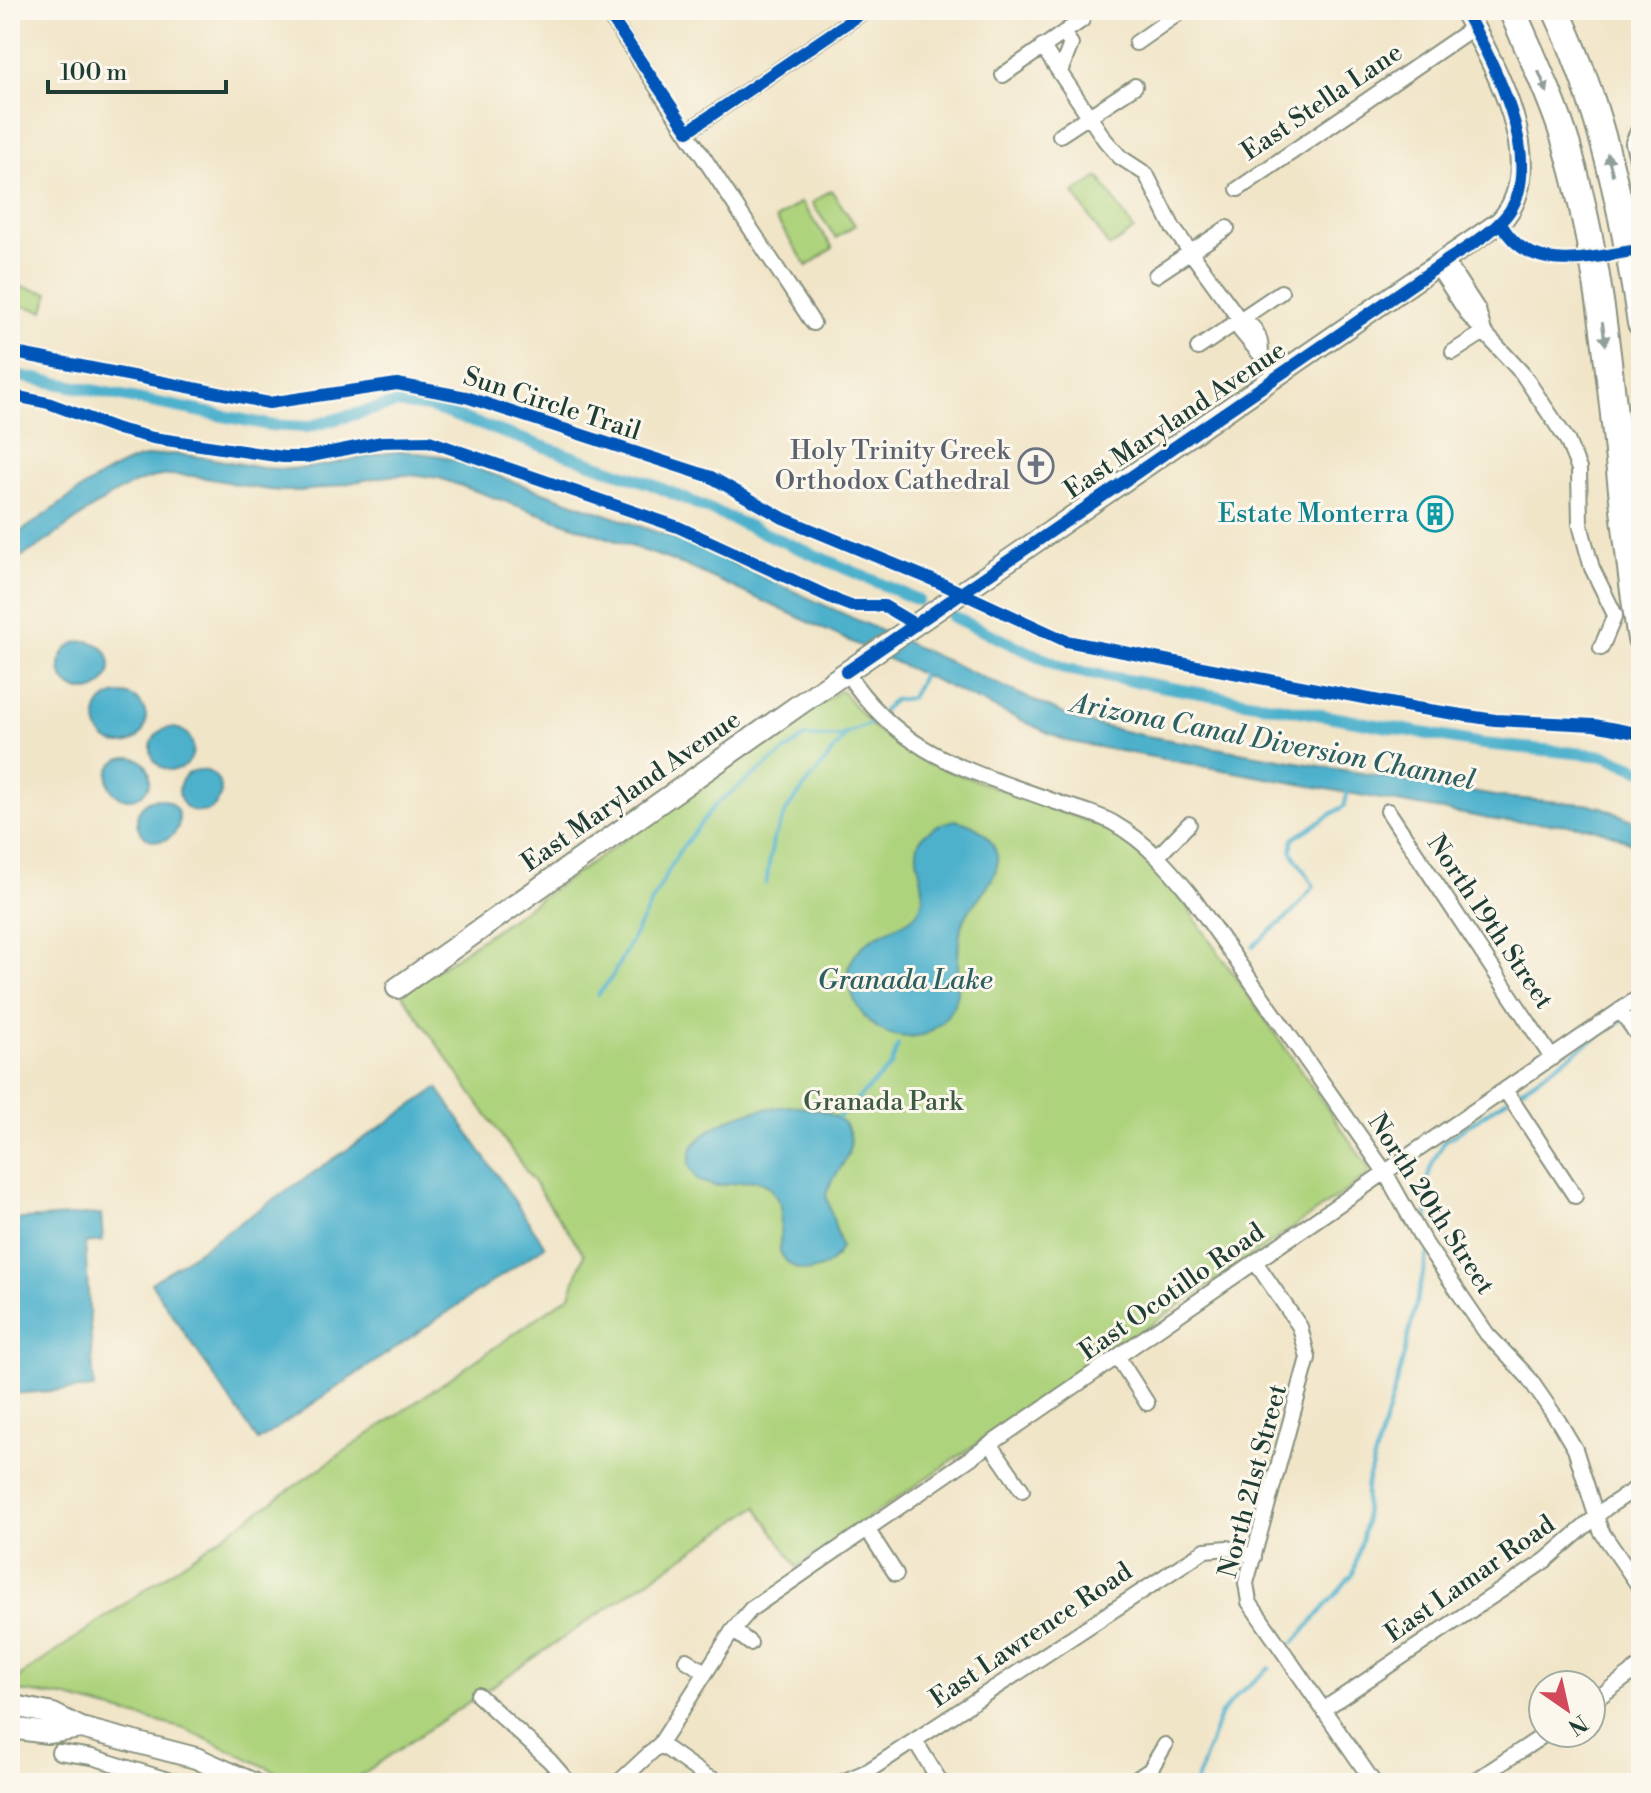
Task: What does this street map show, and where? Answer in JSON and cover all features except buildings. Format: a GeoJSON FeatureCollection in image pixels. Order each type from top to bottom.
{"type":"FeatureCollection","features":[{"type":"Feature","properties":{"kind":"highway"},"geometry":{"type":"LineString","coordinates":[[1512,10],[1567,146],[1588,237],[1605,333],[1629,568],[1641,639]]}},
{"type":"Feature","properties":{"kind":"highway"},"geometry":{"type":"LineString","coordinates":[[1556,10],[1601,129],[1626,230],[1641,323]]}},
{"type":"Feature","properties":{"kind":"street"},"geometry":{"type":"LineString","coordinates":[[606,10],[813,323]]}},
{"type":"Feature","properties":{"kind":"street"},"geometry":{"type":"LineString","coordinates":[[688,131],[866,10]]}},
{"type":"Feature","properties":{"kind":"street"},"geometry":{"type":"LineString","coordinates":[[1136,43],[1183,10]]}},
{"type":"Feature","properties":{"kind":"street","name":"East Stella Lane"},"geometry":{"type":"LineString","coordinates":[[1238,189],[1469,18]]}},
{"type":"Feature","properties":{"kind":"street","name":"East Maryland Avenue"},"geometry":{"type":"LineString","coordinates":[[397,988],[846,672],[1500,222],[1518,193],[1521,172],[1517,137],[1496,71],[1469,18]]}},
{"type":"Feature","properties":{"kind":"street"},"geometry":{"type":"LineString","coordinates":[[1003,75],[1082,20]]}},
{"type":"Feature","properties":{"kind":"street"},"geometry":{"type":"LineString","coordinates":[[1060,72],[1071,44],[1063,33]]}},
{"type":"Feature","properties":{"kind":"street"},"geometry":{"type":"LineString","coordinates":[[1042,46],[1120,157],[1146,174],[1173,228],[1240,320],[1240,330],[1252,347],[1261,353],[1278,376]]}},
{"type":"Feature","properties":{"kind":"street"},"geometry":{"type":"LineString","coordinates":[[1060,135],[1135,86]]}},
{"type":"Feature","properties":{"kind":"street"},"geometry":{"type":"LineString","coordinates":[[1156,275],[1227,228]]}},
{"type":"Feature","properties":{"kind":"street"},"geometry":{"type":"LineString","coordinates":[[1442,264],[1484,332],[1522,373],[1576,459],[1585,543],[1592,568],[1615,615],[1601,648]]}},
{"type":"Feature","properties":{"kind":"street"},"geometry":{"type":"LineString","coordinates":[[1198,348],[1281,292]]}},
{"type":"Feature","properties":{"kind":"street"},"geometry":{"type":"LineString","coordinates":[[1453,352],[1484,332]]}},
{"type":"Feature","properties":{"kind":"street","name":"North 20th Street"},"geometry":{"type":"LineString","coordinates":[[846,672],[878,715],[919,748],[991,779],[1113,822],[1158,856],[1190,894],[1385,1172],[1423,1240],[1487,1334],[1509,1361],[1528,1377],[1559,1422],[1575,1449],[1595,1518],[1641,1589]]}},
{"type":"Feature","properties":{"kind":"street","name":"North 19th Street"},"geometry":{"type":"LineString","coordinates":[[1388,811],[1552,1058]]}},
{"type":"Feature","properties":{"kind":"street"},"geometry":{"type":"LineString","coordinates":[[1158,856],[1189,824]]}},
{"type":"Feature","properties":{"kind":"street","name":"East Ocotillo Road"},"geometry":{"type":"LineString","coordinates":[[618,1783],[660,1744],[733,1630],[751,1609],[1119,1359],[1641,996]]}},
{"type":"Feature","properties":{"kind":"street"},"geometry":{"type":"LineString","coordinates":[[1620,1010],[1641,1040]]}},
{"type":"Feature","properties":{"kind":"street"},"geometry":{"type":"LineString","coordinates":[[1505,1090],[1575,1196]]}},
{"type":"Feature","properties":{"kind":"street","name":"North 21st Street"},"geometry":{"type":"LineString","coordinates":[[1256,1263],[1300,1327],[1308,1358],[1246,1583],[1249,1602],[1374,1783]]}},
{"type":"Feature","properties":{"kind":"street"},"geometry":{"type":"LineString","coordinates":[[1119,1359],[1147,1403]]}},
{"type":"Feature","properties":{"kind":"street"},"geometry":{"type":"LineString","coordinates":[[991,1445],[1022,1490]]}},
{"type":"Feature","properties":{"kind":"street","name":"East Lamar Road"},"geometry":{"type":"LineString","coordinates":[[1324,1709],[1546,1560],[1595,1518],[1641,1485]]}},
{"type":"Feature","properties":{"kind":"street"},"geometry":{"type":"LineString","coordinates":[[867,1529],[896,1574]]}},
{"type":"Feature","properties":{"kind":"street","name":"East Lawrence Road"},"geometry":{"type":"LineString","coordinates":[[840,1783],[868,1771],[915,1741],[1205,1550],[1228,1548],[1254,1557]]}},
{"type":"Feature","properties":{"kind":"street"},"geometry":{"type":"LineString","coordinates":[[733,1630],[750,1643]]}},
{"type":"Feature","properties":{"kind":"street"},"geometry":{"type":"LineString","coordinates":[[686,1660],[705,1672]]}},
{"type":"Feature","properties":{"kind":"street"},"geometry":{"type":"LineString","coordinates":[[1607,1691],[1641,1666]]}},
{"type":"Feature","properties":{"kind":"street"},"geometry":{"type":"LineString","coordinates":[[478,1695],[550,1761],[569,1783]]}},
{"type":"Feature","properties":{"kind":"street"},"geometry":{"type":"LineString","coordinates":[[10,1705],[53,1714],[81,1728],[196,1758],[252,1783]]}},
{"type":"Feature","properties":{"kind":"street"},"geometry":{"type":"LineString","coordinates":[[10,1728],[48,1733],[81,1728]]}},
{"type":"Feature","properties":{"kind":"street"},"geometry":{"type":"LineString","coordinates":[[78,1755],[81,1728]]}},
{"type":"Feature","properties":{"kind":"street"},"geometry":{"type":"LineString","coordinates":[[915,1741],[941,1783]]}},
{"type":"Feature","properties":{"kind":"street"},"geometry":{"type":"LineString","coordinates":[[660,1744],[705,1776],[722,1783]]}},
{"type":"Feature","properties":{"kind":"street"},"geometry":{"type":"LineString","coordinates":[[1131,1783],[1150,1770],[1165,1745]]}},
{"type":"Feature","properties":{"kind":"street"},"geometry":{"type":"LineString","coordinates":[[1472,1783],[1527,1746]]}},
{"type":"Feature","properties":{"kind":"street"},"geometry":{"type":"LineString","coordinates":[[59,1752],[178,1783]]}},
{"type":"Feature","properties":{"kind":"green space"},"geometry":{"type":"Polygon","coordinates":[[[1099,177],[1134,230],[1109,247],[1074,193],[1099,177]]]}},
{"type":"Feature","properties":{"kind":"green space"},"geometry":{"type":"Polygon","coordinates":[[[831,190],[855,225],[836,238],[812,203],[831,190]]]}},
{"type":"Feature","properties":{"kind":"green space"},"geometry":{"type":"Polygon","coordinates":[[[801,202],[833,248],[807,266],[776,219],[801,202]]]}},
{"type":"Feature","properties":{"kind":"green space"},"geometry":{"type":"Polygon","coordinates":[[[10,284],[49,293],[44,311],[10,303],[10,284]]]}},
{"type":"Feature","properties":{"kind":"green space","name":"Granada Park"},"geometry":{"type":"Polygon","coordinates":[[[841,690],[874,728],[920,760],[1110,829],[1131,846],[1186,906],[1369,1168],[1368,1176],[797,1567],[757,1507],[349,1783],[300,1783],[185,1729],[64,1697],[18,1691],[12,1682],[570,1295],[584,1254],[402,994],[841,690]]]}},
{"type":"Feature","properties":{"kind":"water"},"geometry":{"type":"Polygon","coordinates":[[[401,451],[441,456],[690,544],[1079,721],[1141,735],[1500,797],[1602,807],[1641,824],[1641,849],[1591,828],[1501,821],[1066,741],[687,566],[439,478],[397,475],[304,491],[283,491],[184,475],[151,478],[115,494],[10,562],[10,538],[113,469],[149,456],[188,455],[287,469],[316,467],[401,451]]]}},
{"type":"Feature","properties":{"kind":"water"},"geometry":{"type":"Polygon","coordinates":[[[85,641],[103,648],[110,666],[103,684],[85,691],[67,684],[60,666],[67,648],[85,641]]]}},
{"type":"Feature","properties":{"kind":"water"},"geometry":{"type":"Polygon","coordinates":[[[121,694],[139,701],[146,719],[139,737],[121,744],[103,737],[96,719],[103,701],[121,694]]]}},
{"type":"Feature","properties":{"kind":"water"},"geometry":{"type":"Polygon","coordinates":[[[172,728],[187,734],[193,749],[187,764],[172,770],[157,764],[151,749],[157,734],[172,728]]]}},
{"type":"Feature","properties":{"kind":"water"},"geometry":{"type":"Polygon","coordinates":[[[129,757],[144,763],[150,778],[144,793],[129,799],[114,793],[108,778],[114,763],[129,757]]]}},
{"type":"Feature","properties":{"kind":"water"},"geometry":{"type":"Polygon","coordinates":[[[200,770],[215,776],[221,791],[215,806],[200,812],[185,806],[179,791],[185,776],[200,770]]]}},
{"type":"Feature","properties":{"kind":"water"},"geometry":{"type":"Polygon","coordinates":[[[158,799],[173,805],[179,820],[173,835],[158,841],[143,835],[137,820],[143,805],[158,799]]]}},
{"type":"Feature","properties":{"kind":"water","name":"Granada Lake"},"geometry":{"type":"Polygon","coordinates":[[[955,820],[975,827],[988,837],[997,854],[997,866],[961,929],[958,986],[950,1011],[941,1023],[926,1034],[910,1037],[895,1035],[870,1022],[861,1012],[854,999],[848,968],[866,943],[916,914],[923,893],[918,846],[923,836],[955,820]]]}},
{"type":"Feature","properties":{"kind":"water"},"geometry":{"type":"Polygon","coordinates":[[[438,1088],[545,1246],[258,1441],[151,1283],[438,1088]]]}},
{"type":"Feature","properties":{"kind":"water"},"geometry":{"type":"Polygon","coordinates":[[[790,1106],[834,1116],[843,1122],[850,1141],[846,1159],[826,1194],[841,1247],[829,1264],[812,1270],[794,1267],[780,1252],[781,1205],[769,1186],[757,1180],[716,1186],[698,1181],[689,1165],[692,1147],[713,1128],[749,1112],[790,1106]]]}},
{"type":"Feature","properties":{"kind":"water"},"geometry":{"type":"Polygon","coordinates":[[[101,1214],[103,1241],[85,1243],[94,1388],[10,1394],[10,1220],[101,1214]]]}},
{"type":"Feature","properties":{"kind":"waterway"},"geometry":{"type":"LineString","coordinates":[[10,374],[269,425],[307,427],[397,403],[430,407],[651,484],[918,600]]}},
{"type":"Feature","properties":{"kind":"waterway"},"geometry":{"type":"LineString","coordinates":[[953,617],[1066,669],[1483,744],[1606,756],[1641,770]]}},
{"type":"Feature","properties":{"kind":"waterway"},"geometry":{"type":"LineString","coordinates":[[882,711],[894,700],[911,698],[924,672]]}},
{"type":"Feature","properties":{"kind":"waterway"},"geometry":{"type":"LineString","coordinates":[[598,995],[612,977],[678,853],[716,804],[804,737],[837,737],[870,724],[876,717]]}},
{"type":"Feature","properties":{"kind":"waterway"},"geometry":{"type":"LineString","coordinates":[[766,884],[773,840],[788,808],[846,735]]}},
{"type":"Feature","properties":{"kind":"waterway"},"geometry":{"type":"LineString","coordinates":[[1253,946],[1292,913],[1314,886],[1291,851],[1293,839],[1344,806],[1348,791]]}},
{"type":"Feature","properties":{"kind":"waterway"},"geometry":{"type":"LineString","coordinates":[[1630,1015],[1641,1008]]}},
{"type":"Feature","properties":{"kind":"waterway"},"geometry":{"type":"LineString","coordinates":[[1514,1094],[1622,1020]]}},
{"type":"Feature","properties":{"kind":"waterway"},"geometry":{"type":"LineString","coordinates":[[839,1117],[891,1066],[898,1045]]}},
{"type":"Feature","properties":{"kind":"waterway"},"geometry":{"type":"LineString","coordinates":[[1428,1237],[1426,1188],[1431,1167],[1445,1141],[1507,1099]]}},
{"type":"Feature","properties":{"kind":"waterway"},"geometry":{"type":"LineString","coordinates":[[1294,1643],[1353,1574],[1365,1525],[1366,1487],[1401,1367],[1428,1253]]}},
{"type":"Feature","properties":{"kind":"waterway"},"geometry":{"type":"LineString","coordinates":[[1196,1783],[1220,1715],[1238,1694],[1270,1668]]}},
{"type":"Feature","properties":{"kind":"cycle path"},"geometry":{"type":"LineString","coordinates":[[606,10],[688,131],[866,10]]}},
{"type":"Feature","properties":{"kind":"cycle path"},"geometry":{"type":"LineString","coordinates":[[846,672],[1480,239],[1503,220],[1519,190],[1521,165],[1518,138],[1500,81],[1464,10]]}},
{"type":"Feature","properties":{"kind":"cycle path"},"geometry":{"type":"LineString","coordinates":[[1500,222],[1513,240],[1528,251],[1544,257],[1581,259],[1641,250]]}},
{"type":"Feature","properties":{"kind":"cycle path","name":"Sun Circle Trail"},"geometry":{"type":"LineString","coordinates":[[10,352],[269,403],[397,384],[466,397],[711,477],[783,518],[940,583],[1066,641],[1416,708],[1495,720],[1594,725],[1641,734]]}},
{"type":"Feature","properties":{"kind":"cycle path"},"geometry":{"type":"LineString","coordinates":[[10,395],[48,403],[118,429],[153,438],[283,457],[306,457],[382,442],[429,441],[678,527],[838,601],[851,606],[884,606],[916,625]]}},
{"type":"Feature","properties":{"kind":"place","name":"Holy Trinity Greek Orthodox Cathedral"},"geometry":{"type":"Point","coordinates":[1036,466]}},
{"type":"Feature","properties":{"kind":"place","name":"Estate Monterra"},"geometry":{"type":"Point","coordinates":[1435,514]}},
{"type":"Feature","properties":{"kind":"water label","name":"Arizona Canal Diversion Channel"},"geometry":{"type":"Point","coordinates":[1273,742]}}]}
